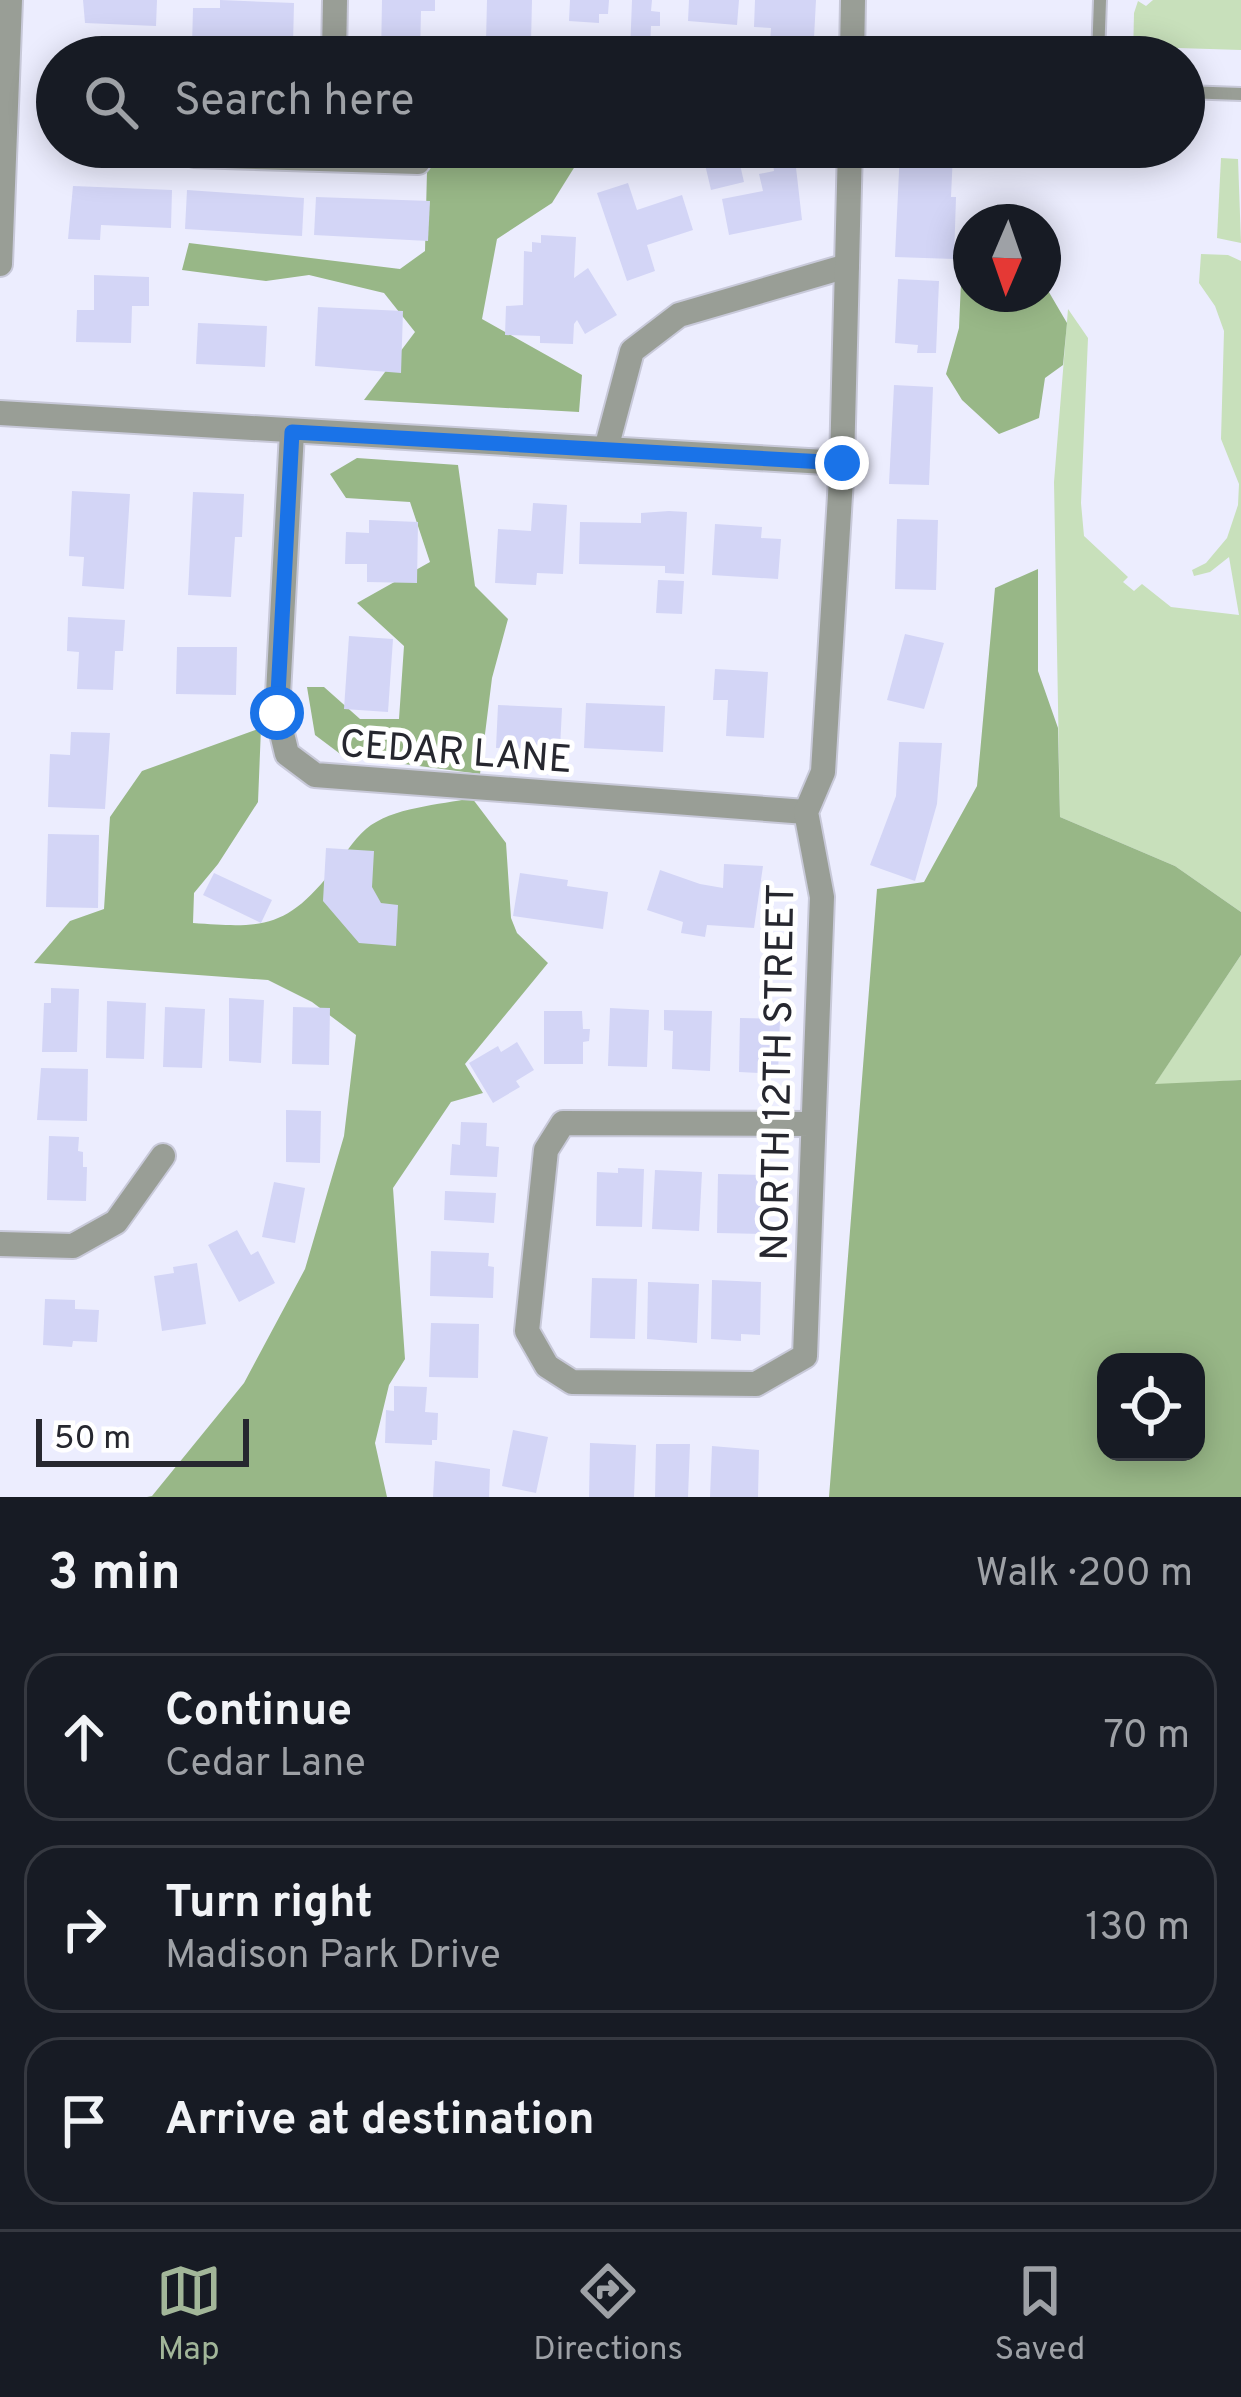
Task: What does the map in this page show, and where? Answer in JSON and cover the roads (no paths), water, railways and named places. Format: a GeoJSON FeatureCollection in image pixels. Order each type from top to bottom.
{"type":"FeatureCollection","features":[{"type":"Feature","properties":{"kind":"street"},"geometry":{"type":"LineString","coordinates":[[0,264],[10,0]]}},
{"type":"Feature","properties":{"kind":"street"},"geometry":{"type":"LineString","coordinates":[[334,36],[335,0]]}},
{"type":"Feature","properties":{"kind":"street"},"geometry":{"type":"LineString","coordinates":[[852,36],[853,0]]}},
{"type":"Feature","properties":{"kind":"street","name":"NORTH 12TH STREET"},"geometry":{"type":"LineString","coordinates":[[813,1124],[563,1123],[546,1150],[527,1331],[547,1366],[572,1382],[756,1384],[805,1355],[822,897],[806,812],[823,772],[842,463],[849,168]]}},
{"type":"Feature","properties":{"kind":"street"},"geometry":{"type":"LineString","coordinates":[[606,449],[632,351],[679,315],[847,266]]}},
{"type":"Feature","properties":{"kind":"street"},"geometry":{"type":"LineString","coordinates":[[0,412],[842,463]]}},
{"type":"Feature","properties":{"kind":"street","name":"CEDAR LANE"},"geometry":{"type":"LineString","coordinates":[[292,432],[277,713],[287,754],[315,776],[806,812]]}},
{"type":"Feature","properties":{"kind":"street"},"geometry":{"type":"LineString","coordinates":[[0,1244],[74,1246],[116,1222],[164,1156]]}},
{"type":"Feature","properties":{"kind":"lane"},"geometry":{"type":"LineString","coordinates":[[1099,36],[1100,0]]}},
{"type":"Feature","properties":{"kind":"lane"},"geometry":{"type":"LineString","coordinates":[[1205,93],[1241,94]]}}]}
